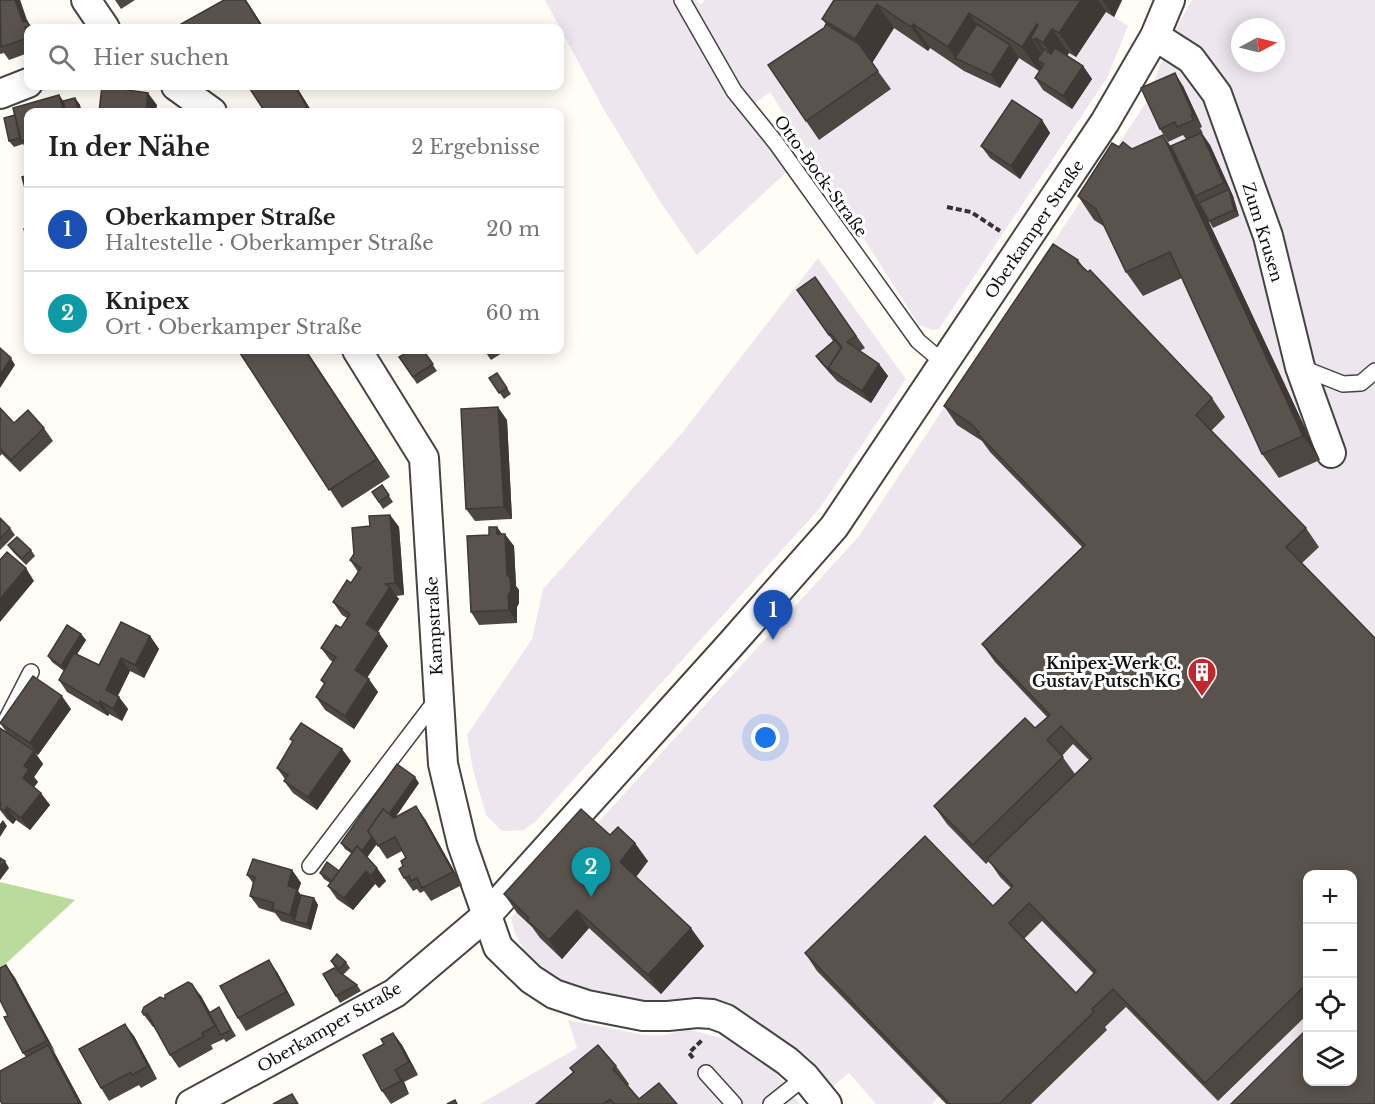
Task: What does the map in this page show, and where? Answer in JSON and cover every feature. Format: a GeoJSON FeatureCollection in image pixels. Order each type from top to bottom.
{"type":"FeatureCollection","features":[{"type":"Feature","properties":{"kind":"street"},"geometry":{"type":"LineString","coordinates":[[86,0],[102,24]]}},
{"type":"Feature","properties":{"kind":"street","name":"Oberkamper Straße"},"geometry":{"type":"LineString","coordinates":[[191,1104],[395,993],[487,915],[834,527],[1105,122],[1155,36],[1170,0]]}},
{"type":"Feature","properties":{"kind":"street","name":"Zum Krusen"},"geometry":{"type":"LineString","coordinates":[[1155,36],[1191,59],[1217,94],[1268,236],[1300,367],[1331,453]]}},
{"type":"Feature","properties":{"kind":"street"},"geometry":{"type":"LineString","coordinates":[[0,94],[24,85]]}},
{"type":"Feature","properties":{"kind":"street"},"geometry":{"type":"LineString","coordinates":[[182,90],[206,108]]}},
{"type":"Feature","properties":{"kind":"street","name":"Kampstraße"},"geometry":{"type":"LineString","coordinates":[[359,354],[424,458],[443,764],[462,844],[487,915]]}},
{"type":"Feature","properties":{"kind":"street"},"geometry":{"type":"LineString","coordinates":[[487,915],[498,947],[531,979],[554,994],[587,1005],[643,1016],[668,1016],[697,1012],[726,1018],[787,1061],[805,1077],[827,1104]]}},
{"type":"Feature","properties":{"kind":"lane","name":"Otto-Bock-Straße"},"geometry":{"type":"LineString","coordinates":[[682,0],[734,91],[776,143],[918,340],[945,364]]}},
{"type":"Feature","properties":{"kind":"lane"},"geometry":{"type":"LineString","coordinates":[[1300,367],[1343,384],[1361,383],[1375,371]]}},
{"type":"Feature","properties":{"kind":"lane"},"geometry":{"type":"LineString","coordinates":[[0,732],[31,672]]}},
{"type":"Feature","properties":{"kind":"lane"},"geometry":{"type":"LineString","coordinates":[[310,866],[438,696]]}},
{"type":"Feature","properties":{"kind":"lane"},"geometry":{"type":"LineString","coordinates":[[701,1068],[734,1104]]}},
{"type":"Feature","properties":{"kind":"lane"},"geometry":{"type":"LineString","coordinates":[[771,1104],[805,1077]]}},
{"type":"Feature","properties":{"kind":"path"},"geometry":{"type":"LineString","coordinates":[[947,207],[971,212],[1022,246]]}},
{"type":"Feature","properties":{"kind":"path"},"geometry":{"type":"LineString","coordinates":[[701,1041],[689,1053],[701,1068]]}},
{"type":"Feature","properties":{"kind":"shaded area"},"geometry":{"type":"Polygon","coordinates":[[[545,0],[697,0],[700,5],[705,0],[1088,0],[1128,26],[1107,78],[939,329],[933,330],[919,325],[770,92],[754,104],[792,167],[697,255],[659,200],[603,108],[564,35],[564,24],[558,24],[545,0]]]}},
{"type":"Feature","properties":{"kind":"shaded area"},"geometry":{"type":"Polygon","coordinates":[[[1192,0],[1375,0],[1375,1104],[969,1104],[950,1084],[932,1104],[876,1104],[849,1073],[832,1087],[808,1056],[774,1038],[723,1003],[690,997],[652,1003],[554,982],[531,962],[515,934],[511,918],[859,536],[1147,101],[1169,41],[1192,0]]]}},
{"type":"Feature","properties":{"kind":"shaded area"},"geometry":{"type":"Polygon","coordinates":[[[818,258],[906,379],[820,508],[536,821],[524,830],[502,831],[486,815],[473,770],[467,735],[532,639],[543,589],[682,433],[818,258]]]}},
{"type":"Feature","properties":{"kind":"shaded area"},"geometry":{"type":"Polygon","coordinates":[[[568,1020],[644,1035],[665,1035],[688,1029],[728,1040],[770,1065],[800,1104],[480,1104],[577,1048],[568,1020]]]}},
{"type":"Feature","properties":{"kind":"green space"},"geometry":{"type":"Polygon","coordinates":[[[0,882],[75,900],[0,969],[0,882]]]}},
{"type":"Feature","properties":{"kind":"building"},"geometry":{"type":"Polygon","coordinates":[[[0,0],[15,0],[23,22],[27,21],[28,24],[24,24],[24,39],[1,47],[0,0]]]}},
{"type":"Feature","properties":{"kind":"building"},"geometry":{"type":"Polygon","coordinates":[[[224,0],[245,0],[260,24],[181,24],[224,0]]]}},
{"type":"Feature","properties":{"kind":"building"},"geometry":{"type":"Polygon","coordinates":[[[834,0],[1081,0],[1059,33],[1052,29],[1043,43],[1036,38],[1034,40],[1031,38],[1037,24],[1022,47],[969,13],[948,47],[913,24],[911,27],[877,4],[855,39],[822,19],[834,0]]]}},
{"type":"Feature","properties":{"kind":"building"},"geometry":{"type":"Polygon","coordinates":[[[826,24],[859,44],[878,71],[806,121],[768,65],[824,28],[826,24]]]}},
{"type":"Feature","properties":{"kind":"building"},"geometry":{"type":"Polygon","coordinates":[[[977,24],[1010,45],[991,75],[955,58],[977,24]]]}},
{"type":"Feature","properties":{"kind":"building"},"geometry":{"type":"Polygon","coordinates":[[[1055,48],[1083,66],[1063,96],[1035,78],[1044,64],[1037,60],[1044,49],[1051,54],[1055,48]]]}},
{"type":"Feature","properties":{"kind":"building"},"geometry":{"type":"Polygon","coordinates":[[[1175,73],[1194,120],[1177,127],[1175,122],[1160,129],[1141,88],[1175,73]]]}},
{"type":"Feature","properties":{"kind":"building"},"geometry":{"type":"Polygon","coordinates":[[[102,90],[148,93],[146,108],[99,108],[102,90]]]}},
{"type":"Feature","properties":{"kind":"building"},"geometry":{"type":"Polygon","coordinates":[[[251,90],[297,90],[307,108],[262,108],[251,90]]]}},
{"type":"Feature","properties":{"kind":"building"},"geometry":{"type":"Polygon","coordinates":[[[59,95],[63,108],[24,108],[24,140],[21,141],[13,108],[59,95]]]}},
{"type":"Feature","properties":{"kind":"building"},"geometry":{"type":"Polygon","coordinates":[[[75,98],[78,108],[65,108],[63,101],[75,98]]]}},
{"type":"Feature","properties":{"kind":"building"},"geometry":{"type":"Polygon","coordinates":[[[1012,100],[1042,120],[1011,166],[981,146],[1012,100]]]}},
{"type":"Feature","properties":{"kind":"building"},"geometry":{"type":"Polygon","coordinates":[[[15,115],[20,138],[9,141],[4,118],[15,115]]]}},
{"type":"Feature","properties":{"kind":"building"},"geometry":{"type":"Polygon","coordinates":[[[1201,133],[1224,183],[1195,196],[1171,146],[1201,133]]]}},
{"type":"Feature","properties":{"kind":"building"},"geometry":{"type":"Polygon","coordinates":[[[1163,135],[1303,436],[1262,454],[1170,252],[1126,272],[1096,209],[1078,196],[1112,143],[1119,147],[1123,142],[1132,149],[1163,135]]]}},
{"type":"Feature","properties":{"kind":"building"},"geometry":{"type":"Polygon","coordinates":[[[1229,189],[1234,210],[1209,221],[1199,203],[1229,189]]]}},
{"type":"Feature","properties":{"kind":"building","name":"Knipex-Werk C. Gustav Putsch KG"},"geometry":{"type":"Polygon","coordinates":[[[1053,244],[1078,260],[1077,262],[1088,272],[1090,270],[1212,398],[1196,415],[1306,528],[1286,547],[1375,638],[1375,1104],[1231,1104],[1303,1033],[1303,1086],[1357,1086],[1357,870],[1303,870],[1303,988],[1205,1083],[1113,989],[1092,1009],[1094,1012],[999,1104],[950,1104],[805,953],[925,836],[993,906],[1013,886],[987,859],[1092,758],[1061,726],[1047,740],[1063,757],[973,845],[934,806],[1025,718],[1035,728],[1050,715],[982,644],[1085,545],[970,423],[944,406],[1053,244]],[[1029,903],[1009,923],[1076,993],[1096,971],[1029,903]]]}},
{"type":"Feature","properties":{"kind":"building"},"geometry":{"type":"Polygon","coordinates":[[[815,277],[856,336],[847,342],[879,364],[862,391],[828,368],[842,347],[830,333],[829,335],[797,290],[815,277]]]}},
{"type":"Feature","properties":{"kind":"building"},"geometry":{"type":"Polygon","coordinates":[[[835,340],[841,348],[828,368],[833,375],[816,356],[835,340]]]}},
{"type":"Feature","properties":{"kind":"building"},"geometry":{"type":"Polygon","coordinates":[[[0,348],[11,358],[0,375],[0,348]]]}},
{"type":"Feature","properties":{"kind":"building"},"geometry":{"type":"Polygon","coordinates":[[[241,354],[308,354],[377,459],[329,490],[241,354]]]}},
{"type":"Feature","properties":{"kind":"building"},"geometry":{"type":"Polygon","coordinates":[[[404,354],[426,354],[433,364],[413,377],[399,357],[404,354]]]}},
{"type":"Feature","properties":{"kind":"building"},"geometry":{"type":"Polygon","coordinates":[[[497,373],[507,388],[499,393],[489,378],[497,373]]]}},
{"type":"Feature","properties":{"kind":"building"},"geometry":{"type":"Polygon","coordinates":[[[498,407],[504,507],[466,509],[461,409],[498,407]]]}},
{"type":"Feature","properties":{"kind":"building"},"geometry":{"type":"Polygon","coordinates":[[[0,408],[14,423],[28,410],[44,428],[11,460],[0,448],[0,408]]]}},
{"type":"Feature","properties":{"kind":"building"},"geometry":{"type":"Polygon","coordinates":[[[382,485],[389,495],[379,502],[372,492],[382,485]]]}},
{"type":"Feature","properties":{"kind":"building"},"geometry":{"type":"Polygon","coordinates":[[[390,515],[395,583],[385,584],[390,587],[366,624],[379,633],[355,670],[369,679],[345,716],[316,697],[325,683],[321,680],[336,657],[321,648],[336,625],[341,628],[350,614],[333,602],[347,580],[351,583],[361,568],[350,560],[354,554],[352,528],[370,526],[369,516],[390,515]]]}},
{"type":"Feature","properties":{"kind":"building"},"geometry":{"type":"Polygon","coordinates":[[[0,518],[10,528],[0,539],[0,518]]]}},
{"type":"Feature","properties":{"kind":"building"},"geometry":{"type":"Polygon","coordinates":[[[489,527],[497,527],[497,534],[505,534],[507,575],[510,578],[511,591],[508,595],[509,610],[471,612],[467,536],[489,535],[489,527]]]}},
{"type":"Feature","properties":{"kind":"building"},"geometry":{"type":"Polygon","coordinates":[[[17,537],[31,550],[22,559],[8,545],[17,537]]]}},
{"type":"Feature","properties":{"kind":"building"},"geometry":{"type":"Polygon","coordinates":[[[7,552],[26,568],[0,599],[0,560],[7,552]]]}},
{"type":"Feature","properties":{"kind":"building"},"geometry":{"type":"Polygon","coordinates":[[[121,622],[150,636],[135,665],[121,658],[106,690],[119,697],[113,709],[100,701],[99,704],[59,680],[74,653],[99,665],[121,622]]]}},
{"type":"Feature","properties":{"kind":"building"},"geometry":{"type":"Polygon","coordinates":[[[67,625],[81,634],[61,666],[48,656],[67,625]]]}},
{"type":"Feature","properties":{"kind":"building"},"geometry":{"type":"Polygon","coordinates":[[[33,676],[62,696],[30,743],[0,723],[33,676]]]}},
{"type":"Feature","properties":{"kind":"building"},"geometry":{"type":"Polygon","coordinates":[[[301,723],[342,749],[308,797],[284,781],[288,775],[277,768],[293,741],[290,739],[301,723]]]}},
{"type":"Feature","properties":{"kind":"building"},"geometry":{"type":"Polygon","coordinates":[[[0,728],[34,751],[24,766],[29,769],[23,778],[41,793],[21,818],[7,807],[4,811],[0,808],[0,728]]]}},
{"type":"Feature","properties":{"kind":"building"},"geometry":{"type":"Polygon","coordinates":[[[397,764],[415,777],[389,814],[383,809],[368,831],[372,837],[362,851],[357,846],[353,852],[341,843],[397,764]]]}},
{"type":"Feature","properties":{"kind":"building"},"geometry":{"type":"Polygon","coordinates":[[[416,806],[453,872],[422,888],[417,878],[411,881],[409,876],[404,878],[399,869],[403,866],[401,861],[406,858],[395,837],[378,846],[368,831],[383,809],[394,818],[416,806]]]}},
{"type":"Feature","properties":{"kind":"building"},"geometry":{"type":"Polygon","coordinates":[[[581,809],[610,835],[618,827],[635,843],[620,862],[691,928],[648,975],[577,910],[549,940],[504,894],[581,809]]]}},
{"type":"Feature","properties":{"kind":"building"},"geometry":{"type":"Polygon","coordinates":[[[357,846],[377,868],[371,876],[366,871],[344,898],[328,886],[357,846]]]}},
{"type":"Feature","properties":{"kind":"building"},"geometry":{"type":"Polygon","coordinates":[[[0,858],[5,861],[0,868],[0,858]]]}},
{"type":"Feature","properties":{"kind":"building"},"geometry":{"type":"Polygon","coordinates":[[[253,859],[292,870],[288,886],[297,889],[290,915],[272,909],[274,903],[250,896],[255,877],[247,875],[253,859]]]}},
{"type":"Feature","properties":{"kind":"building"},"geometry":{"type":"Polygon","coordinates":[[[327,862],[339,871],[332,881],[320,873],[327,862]]]}},
{"type":"Feature","properties":{"kind":"building"},"geometry":{"type":"Polygon","coordinates":[[[301,895],[314,898],[307,924],[294,921],[301,895]]]}},
{"type":"Feature","properties":{"kind":"building"},"geometry":{"type":"Polygon","coordinates":[[[337,954],[346,962],[339,969],[331,961],[337,954]]]}},
{"type":"Feature","properties":{"kind":"building"},"geometry":{"type":"Polygon","coordinates":[[[269,960],[286,992],[238,1018],[220,986],[269,960]]]}},
{"type":"Feature","properties":{"kind":"building"},"geometry":{"type":"Polygon","coordinates":[[[6,965],[47,1041],[23,1053],[4,1017],[8,1016],[0,1000],[0,968],[6,965]]]}},
{"type":"Feature","properties":{"kind":"building"},"geometry":{"type":"Polygon","coordinates":[[[334,968],[357,985],[336,996],[323,974],[334,968]]]}},
{"type":"Feature","properties":{"kind":"building"},"geometry":{"type":"Polygon","coordinates":[[[188,982],[192,984],[215,1026],[202,1033],[204,1036],[170,1055],[147,1013],[144,1015],[142,1012],[144,1007],[160,997],[165,999],[165,995],[188,982]]]}},
{"type":"Feature","properties":{"kind":"building"},"geometry":{"type":"Polygon","coordinates":[[[219,1007],[231,1030],[221,1035],[209,1013],[219,1007]]]}},
{"type":"Feature","properties":{"kind":"building"},"geometry":{"type":"Polygon","coordinates":[[[125,1024],[148,1066],[101,1088],[79,1049],[125,1024]]]}},
{"type":"Feature","properties":{"kind":"building"},"geometry":{"type":"Polygon","coordinates":[[[393,1033],[409,1062],[395,1070],[401,1081],[382,1091],[363,1055],[384,1044],[381,1039],[393,1033]]]}},
{"type":"Feature","properties":{"kind":"building"},"geometry":{"type":"Polygon","coordinates":[[[48,1045],[79,1103],[2,1104],[0,1071],[48,1045]]]}},
{"type":"Feature","properties":{"kind":"building"},"geometry":{"type":"Polygon","coordinates":[[[598,1045],[616,1066],[613,1069],[639,1099],[659,1083],[677,1104],[614,1104],[610,1099],[603,1104],[536,1104],[574,1072],[570,1068],[598,1045]]]}},
{"type":"Feature","properties":{"kind":"building"},"geometry":{"type":"Polygon","coordinates":[[[292,1094],[298,1104],[273,1104],[292,1094]]]}},
{"type":"Feature","properties":{"kind":"place","name":"Oberkamper Straße"},"geometry":{"type":"Point","coordinates":[773,640]}},
{"type":"Feature","properties":{"kind":"place","name":"Knipex-Werk C. Gustav Putsch KG"},"geometry":{"type":"Point","coordinates":[1202,698]}},
{"type":"Feature","properties":{"kind":"place","name":"Knipex"},"geometry":{"type":"Point","coordinates":[591,897]}}]}
